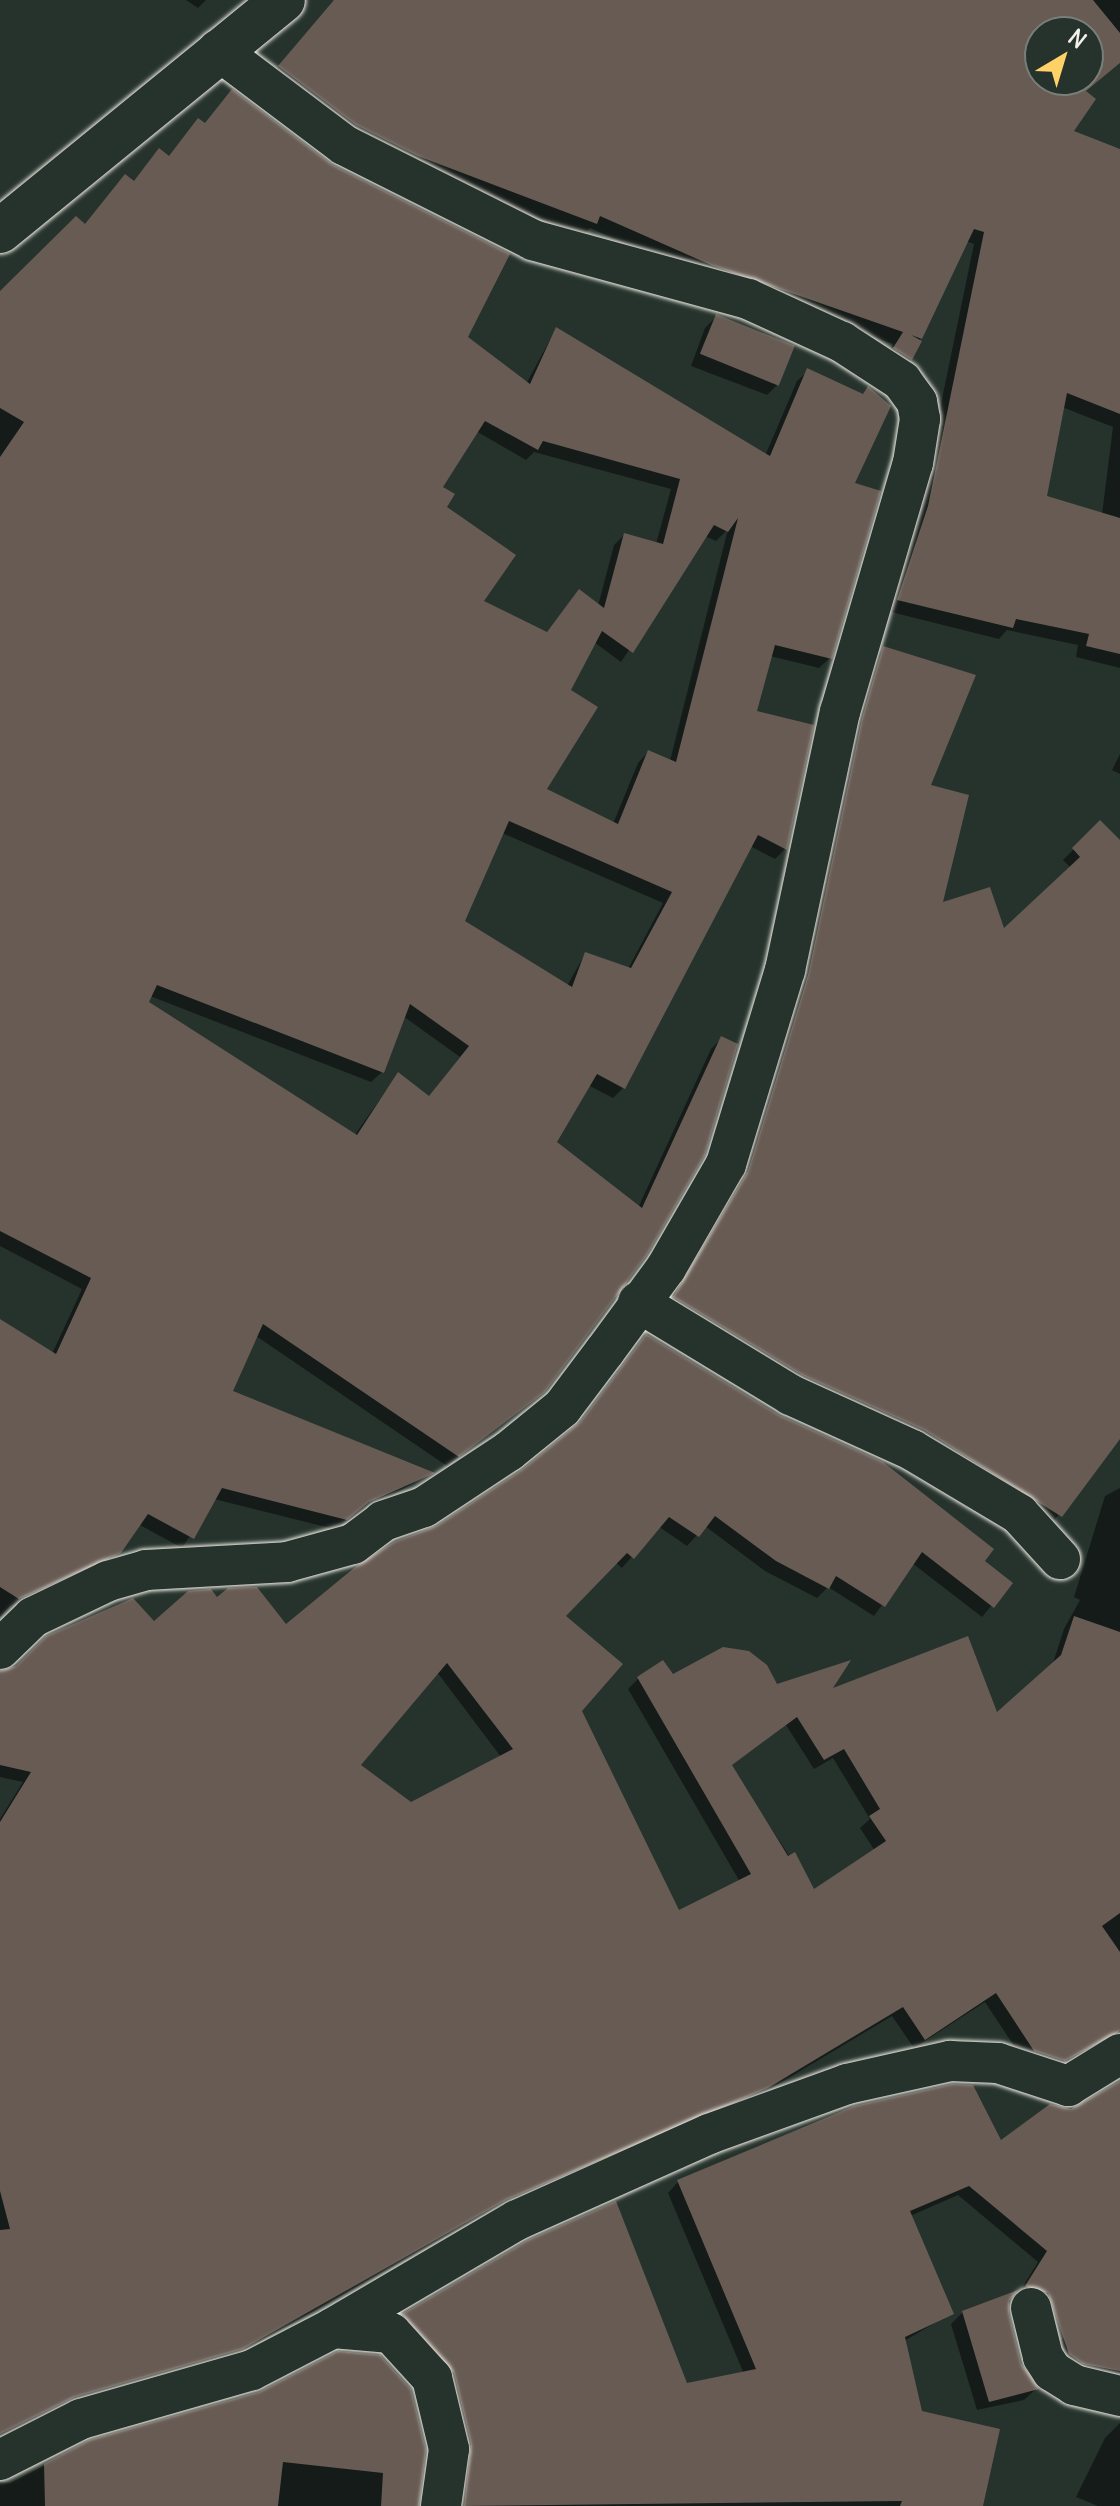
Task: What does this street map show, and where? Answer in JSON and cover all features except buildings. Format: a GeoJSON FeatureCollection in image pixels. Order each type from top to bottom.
{"type":"FeatureCollection","features":[{"type":"Feature","properties":{"kind":"street"},"geometry":{"type":"LineString","coordinates":[[0,231],[283,0]]}},
{"type":"Feature","properties":{"kind":"street"},"geometry":{"type":"LineString","coordinates":[[0,1649],[33,1617],[108,1581],[146,1570],[262,1565],[317,1556],[353,1544],[383,1521],[424,1507],[562,1408],[666,1268],[726,1164],[771,1020],[840,712],[913,463],[920,419],[917,402],[876,360],[806,323],[748,299],[533,240],[446,199],[344,145],[218,50]]}},
{"type":"Feature","properties":{"kind":"street"},"geometry":{"type":"LineString","coordinates":[[638,1302],[791,1395],[912,1450],[1019,1514],[1060,1559]]}},
{"type":"Feature","properties":{"kind":"street"},"geometry":{"type":"LineString","coordinates":[[0,2460],[81,2419],[252,2370],[333,2328],[411,2279],[581,2188],[847,2084],[950,2061],[998,2063],[1068,2086],[1120,2054]]}},
{"type":"Feature","properties":{"kind":"street"},"geometry":{"type":"LineString","coordinates":[[1031,2308],[1043,2357],[1052,2371],[1074,2385],[1120,2396]]}},
{"type":"Feature","properties":{"kind":"street"},"geometry":{"type":"LineString","coordinates":[[333,2328],[391,2333],[432,2378],[449,2449],[441,2506]]}}]}
